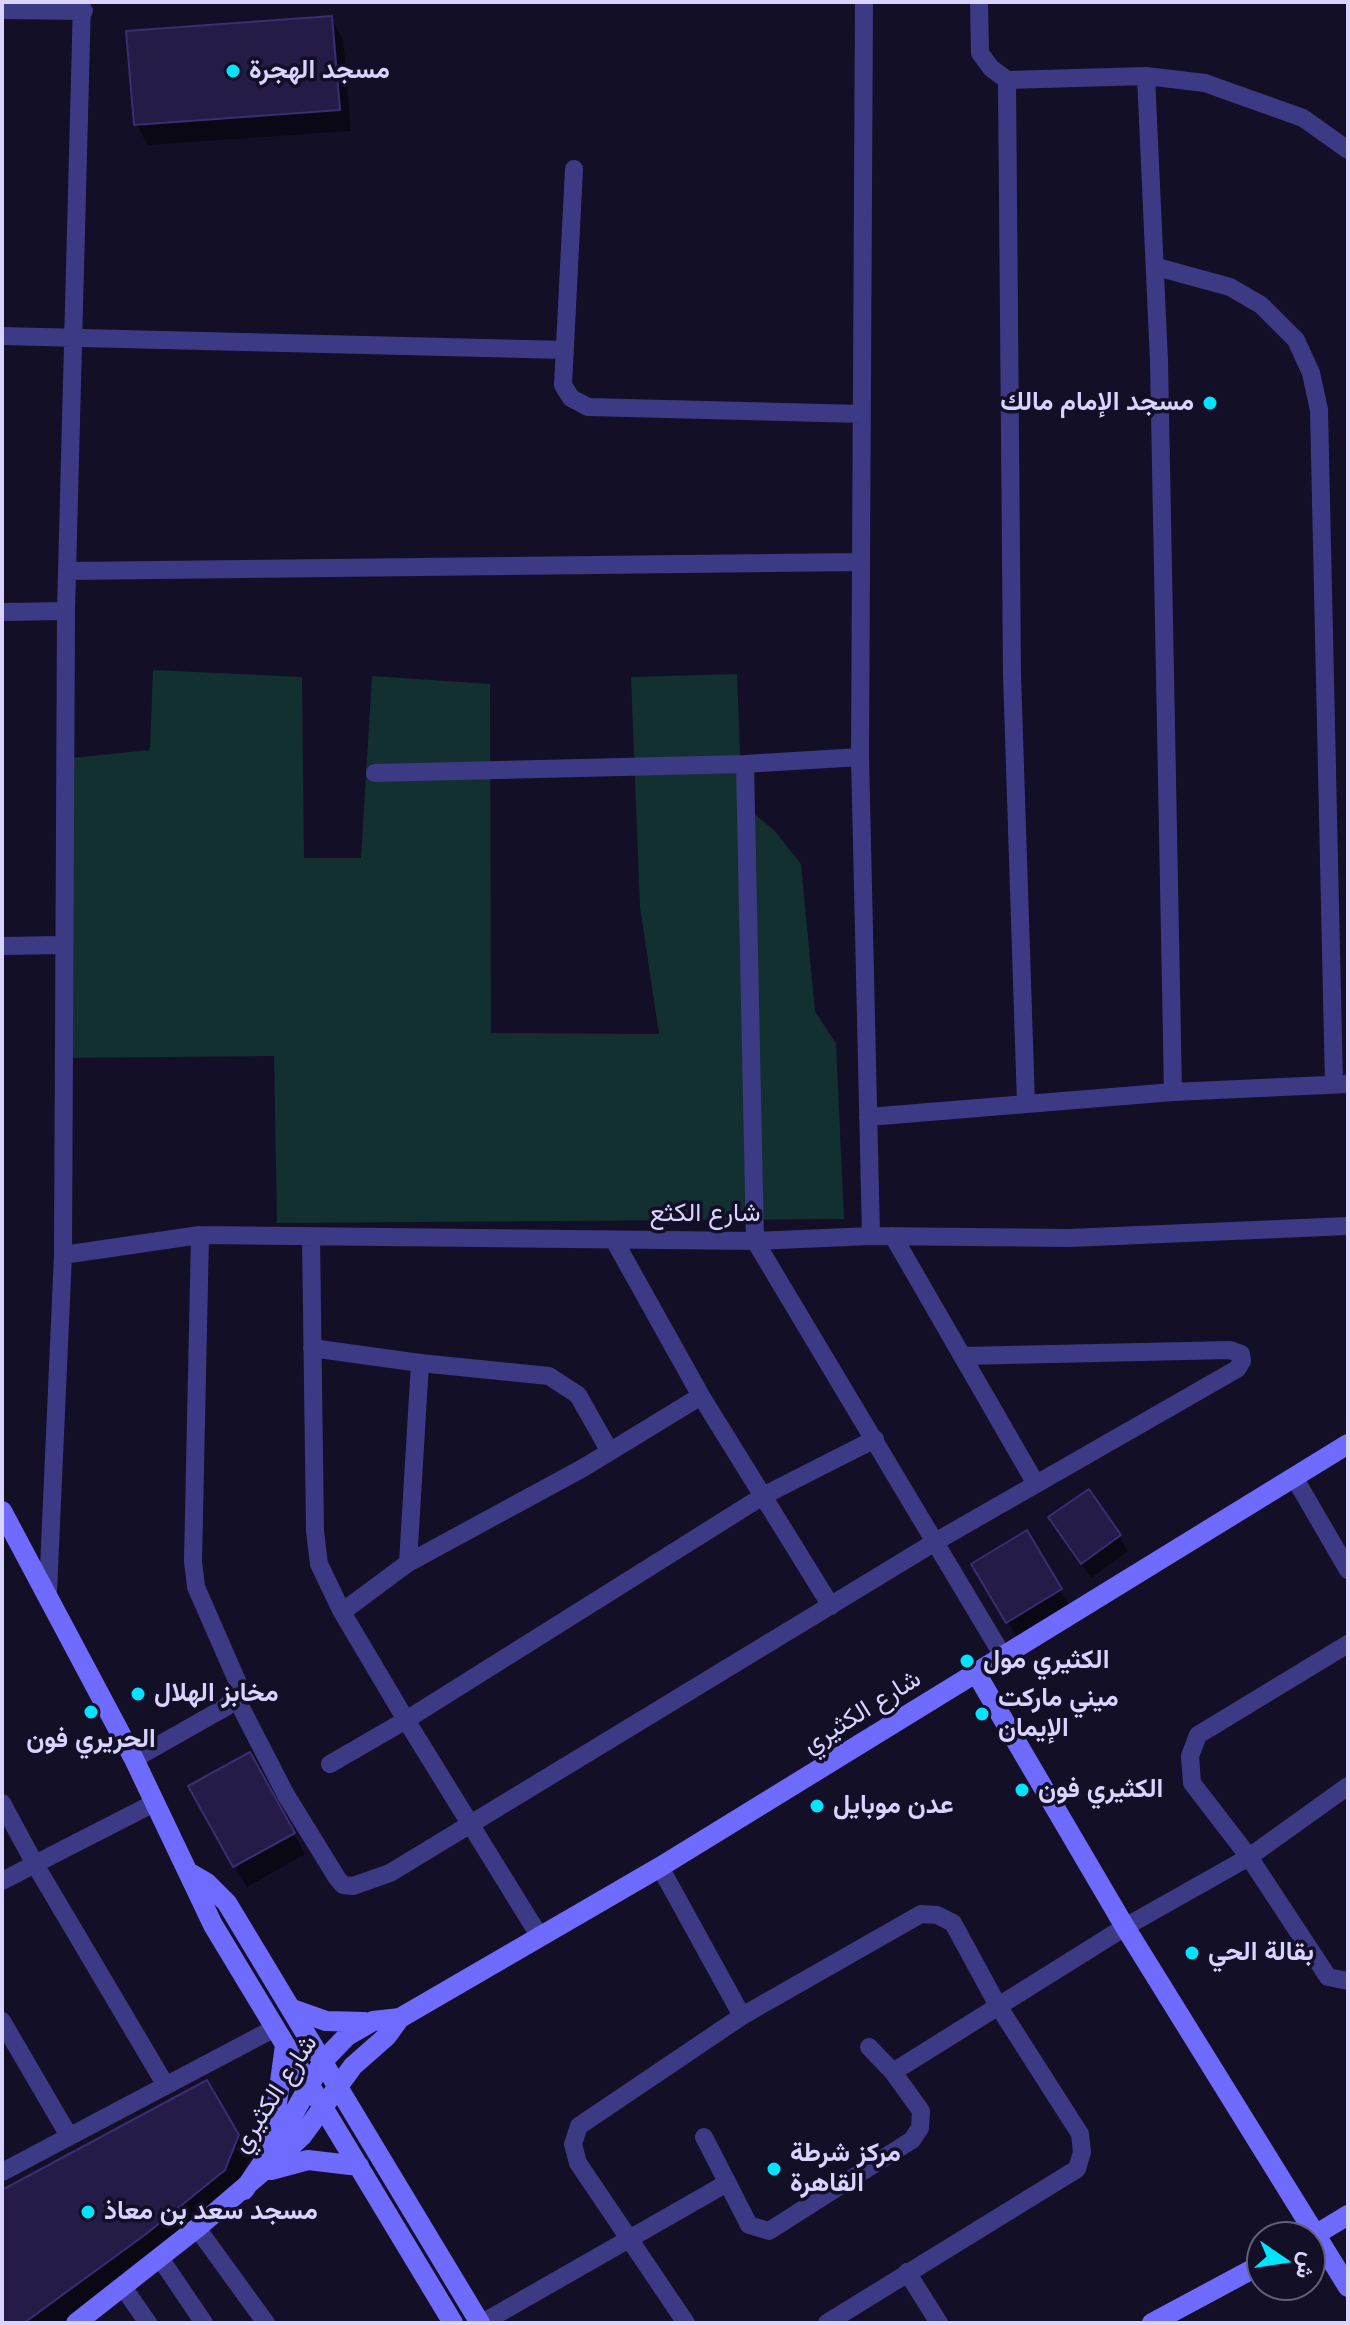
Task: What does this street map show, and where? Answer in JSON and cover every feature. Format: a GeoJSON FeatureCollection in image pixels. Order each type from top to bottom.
{"type":"FeatureCollection","features":[{"type":"Feature","properties":{"kind":"street"},"geometry":{"type":"LineString","coordinates":[[864,2],[860,757],[871,1236]]}},
{"type":"Feature","properties":{"kind":"street"},"geometry":{"type":"LineString","coordinates":[[979,2],[980,53],[991,68],[1007,80],[1146,76],[1205,83],[1303,118],[1348,150]]}},
{"type":"Feature","properties":{"kind":"street"},"geometry":{"type":"LineString","coordinates":[[2,10],[83,7],[66,611],[63,1255],[48,1591]]}},
{"type":"Feature","properties":{"kind":"street"},"geometry":{"type":"LineString","coordinates":[[1146,76],[1157,267],[1173,1092]]}},
{"type":"Feature","properties":{"kind":"street"},"geometry":{"type":"LineString","coordinates":[[1007,80],[1011,660],[1026,1104]]}},
{"type":"Feature","properties":{"kind":"street"},"geometry":{"type":"LineString","coordinates":[[574,169],[563,385],[571,398],[588,407],[862,414]]}},
{"type":"Feature","properties":{"kind":"street"},"geometry":{"type":"LineString","coordinates":[[868,1117],[1173,1092],[1341,1084],[1319,410],[1311,373],[1296,340],[1261,305],[1230,287],[1157,267]]}},
{"type":"Feature","properties":{"kind":"street"},"geometry":{"type":"LineString","coordinates":[[2,336],[565,350]]}},
{"type":"Feature","properties":{"kind":"street"},"geometry":{"type":"LineString","coordinates":[[68,571],[859,562]]}},
{"type":"Feature","properties":{"kind":"street"},"geometry":{"type":"LineString","coordinates":[[2,612],[66,611]]}},
{"type":"Feature","properties":{"kind":"street"},"geometry":{"type":"LineString","coordinates":[[375,773],[745,764],[860,757]]}},
{"type":"Feature","properties":{"kind":"street"},"geometry":{"type":"LineString","coordinates":[[745,764],[755,1241],[1003,1656]]}},
{"type":"Feature","properties":{"kind":"street"},"geometry":{"type":"LineString","coordinates":[[2,946],[63,945]]}},
{"type":"Feature","properties":{"kind":"street","name":"شارع الكثع"},"geometry":{"type":"LineString","coordinates":[[63,1255],[200,1235],[755,1241],[871,1236],[1070,1238],[1348,1226]]}},
{"type":"Feature","properties":{"kind":"street"},"geometry":{"type":"LineString","coordinates":[[134,1759],[226,1707],[235,1696],[238,1683],[196,1587],[193,1561],[200,1235]]}},
{"type":"Feature","properties":{"kind":"street"},"geometry":{"type":"LineString","coordinates":[[311,1236],[315,1531],[319,1564],[342,1612],[540,1937]]}},
{"type":"Feature","properties":{"kind":"street"},"geometry":{"type":"LineString","coordinates":[[893,1236],[1036,1484]]}},
{"type":"Feature","properties":{"kind":"street"},"geometry":{"type":"LineString","coordinates":[[614,1240],[701,1396],[831,1606]]}},
{"type":"Feature","properties":{"kind":"street"},"geometry":{"type":"LineString","coordinates":[[312,1348],[549,1376],[578,1395],[609,1450]]}},
{"type":"Feature","properties":{"kind":"street"},"geometry":{"type":"LineString","coordinates":[[235,1696],[286,1795],[343,1885],[353,1886],[390,1873],[470,1826],[935,1542],[1237,1369],[1242,1361],[1241,1354],[1230,1350],[963,1356]]}},
{"type":"Feature","properties":{"kind":"street"},"geometry":{"type":"LineString","coordinates":[[408,1563],[420,1363]]}},
{"type":"Feature","properties":{"kind":"street"},"geometry":{"type":"LineString","coordinates":[[342,1612],[408,1563],[701,1396]]}},
{"type":"Feature","properties":{"kind":"street"},"geometry":{"type":"LineString","coordinates":[[330,1764],[406,1720],[763,1496],[875,1439]]}},
{"type":"Feature","properties":{"kind":"street","name":"شارع الكثيري"},"geometry":{"type":"LineString","coordinates":[[83,2320],[244,2190],[302,2136],[338,2086],[400,2018],[660,1867],[1348,1444]]}},
{"type":"Feature","properties":{"kind":"street"},"geometry":{"type":"LineString","coordinates":[[1294,1477],[1348,1570]]}},
{"type":"Feature","properties":{"kind":"street"},"geometry":{"type":"LineString","coordinates":[[2,1511],[48,1591],[134,1759],[213,1925],[453,2323]]}},
{"type":"Feature","properties":{"kind":"street"},"geometry":{"type":"LineString","coordinates":[[1348,1644],[1198,1735],[1190,1756],[1192,1783],[1249,1857],[1328,1977],[1348,1981]]}},
{"type":"Feature","properties":{"kind":"street"},"geometry":{"type":"LineString","coordinates":[[976,1673],[1125,1927],[1304,2221]]}},
{"type":"Feature","properties":{"kind":"street"},"geometry":{"type":"LineString","coordinates":[[893,2072],[997,2004],[1249,1857],[1348,1786]]}},
{"type":"Feature","properties":{"kind":"street"},"geometry":{"type":"LineString","coordinates":[[2,1803],[165,2084]]}},
{"type":"Feature","properties":{"kind":"street"},"geometry":{"type":"LineString","coordinates":[[2,1881],[154,1803]]}},
{"type":"Feature","properties":{"kind":"street"},"geometry":{"type":"LineString","coordinates":[[660,1867],[742,2016]]}},
{"type":"Feature","properties":{"kind":"street"},"geometry":{"type":"LineString","coordinates":[[188,1872],[207,1883],[227,1903],[481,2323],[727,2183]]}},
{"type":"Feature","properties":{"kind":"street"},"geometry":{"type":"LineString","coordinates":[[686,2323],[632,2238],[578,2163],[573,2144],[579,2126],[742,2016],[921,1914],[937,1915],[953,1923],[997,2004],[1080,2134],[1082,2152],[1077,2169],[827,2323]]}},
{"type":"Feature","properties":{"kind":"street"},"geometry":{"type":"LineString","coordinates":[[292,2009],[334,2022],[373,2021]]}},
{"type":"Feature","properties":{"kind":"street","name":"شارع الكثيري"},"geometry":{"type":"LineString","coordinates":[[244,2190],[323,2061],[347,2036],[373,2021],[400,2018]]}},
{"type":"Feature","properties":{"kind":"street"},"geometry":{"type":"LineString","coordinates":[[2,2021],[69,2136]]}},
{"type":"Feature","properties":{"kind":"street"},"geometry":{"type":"LineString","coordinates":[[2,2172],[165,2084],[280,2036]]}},
{"type":"Feature","properties":{"kind":"street"},"geometry":{"type":"LineString","coordinates":[[270,2151],[281,2093],[280,2036]]}},
{"type":"Feature","properties":{"kind":"street"},"geometry":{"type":"LineString","coordinates":[[704,2137],[749,2225],[769,2231],[912,2140],[920,2128],[921,2111],[893,2072],[869,2047]]}},
{"type":"Feature","properties":{"kind":"street"},"geometry":{"type":"LineString","coordinates":[[263,2173],[308,2160],[359,2166]]}},
{"type":"Feature","properties":{"kind":"street"},"geometry":{"type":"LineString","coordinates":[[1326,2228],[1348,2215]]}},
{"type":"Feature","properties":{"kind":"street"},"geometry":{"type":"LineString","coordinates":[[197,2228],[266,2323]]}},
{"type":"Feature","properties":{"kind":"street"},"geometry":{"type":"LineString","coordinates":[[1326,2255],[1348,2287]]}},
{"type":"Feature","properties":{"kind":"street"},"geometry":{"type":"LineString","coordinates":[[160,2258],[204,2323]]}},
{"type":"Feature","properties":{"kind":"street"},"geometry":{"type":"LineString","coordinates":[[907,2272],[939,2323]]}},
{"type":"Feature","properties":{"kind":"street"},"geometry":{"type":"LineString","coordinates":[[1152,2323],[1246,2273]]}},
{"type":"Feature","properties":{"kind":"street"},"geometry":{"type":"LineString","coordinates":[[123,2287],[148,2323]]}},
{"type":"Feature","properties":{"kind":"green space"},"geometry":{"type":"Polygon","coordinates":[[[153,670],[302,677],[304,858],[361,858],[372,676],[490,684],[491,1033],[659,1034],[640,907],[631,677],[737,674],[742,804],[774,830],[801,864],[815,1012],[836,1043],[844,1219],[277,1223],[274,1056],[64,1058],[61,759],[150,750],[153,670]]]}},
{"type":"Feature","properties":{"kind":"building","name":"مسجد الهجرة"},"geometry":{"type":"Polygon","coordinates":[[[332,16],[340,110],[134,125],[126,31],[332,16]]]}},
{"type":"Feature","properties":{"kind":"building"},"geometry":{"type":"Polygon","coordinates":[[[1089,1489],[1121,1535],[1081,1564],[1048,1517],[1089,1489]]]}},
{"type":"Feature","properties":{"kind":"building"},"geometry":{"type":"Polygon","coordinates":[[[1027,1530],[1062,1589],[1006,1623],[971,1564],[1027,1530]]]}},
{"type":"Feature","properties":{"kind":"building"},"geometry":{"type":"Polygon","coordinates":[[[250,1752],[295,1833],[233,1867],[188,1786],[250,1752]]]}},
{"type":"Feature","properties":{"kind":"building","name":"مسجد سعد بن معاذ"},"geometry":{"type":"Polygon","coordinates":[[[207,2080],[239,2135],[225,2170],[146,2234],[24,2323],[2,2323],[2,2190],[207,2080]]]}},
{"type":"Feature","properties":{"kind":"place","name":"مسجد الهجرة"},"geometry":{"type":"Point","coordinates":[233,71]}},
{"type":"Feature","properties":{"kind":"place","name":"مسجد الإمام مالك"},"geometry":{"type":"Point","coordinates":[1210,403]}},
{"type":"Feature","properties":{"kind":"place","name":"الكثيري مول"},"geometry":{"type":"Point","coordinates":[967,1661]}},
{"type":"Feature","properties":{"kind":"place","name":"مخابز الهلال"},"geometry":{"type":"Point","coordinates":[138,1694]}},
{"type":"Feature","properties":{"kind":"place","name":"الحريري فون"},"geometry":{"type":"Point","coordinates":[91,1712]}},
{"type":"Feature","properties":{"kind":"place","name":"ميني ماركت الإيمان"},"geometry":{"type":"Point","coordinates":[982,1714]}},
{"type":"Feature","properties":{"kind":"place","name":"الكثيري فون"},"geometry":{"type":"Point","coordinates":[1022,1790]}},
{"type":"Feature","properties":{"kind":"place","name":"عدن موبايل"},"geometry":{"type":"Point","coordinates":[817,1806]}},
{"type":"Feature","properties":{"kind":"place","name":"بقالة الحي"},"geometry":{"type":"Point","coordinates":[1192,1953]}},
{"type":"Feature","properties":{"kind":"place","name":"مركز شرطة القاهرة"},"geometry":{"type":"Point","coordinates":[774,2169]}},
{"type":"Feature","properties":{"kind":"place","name":"مسجد سعد بن معاذ"},"geometry":{"type":"Point","coordinates":[88,2212]}}]}
